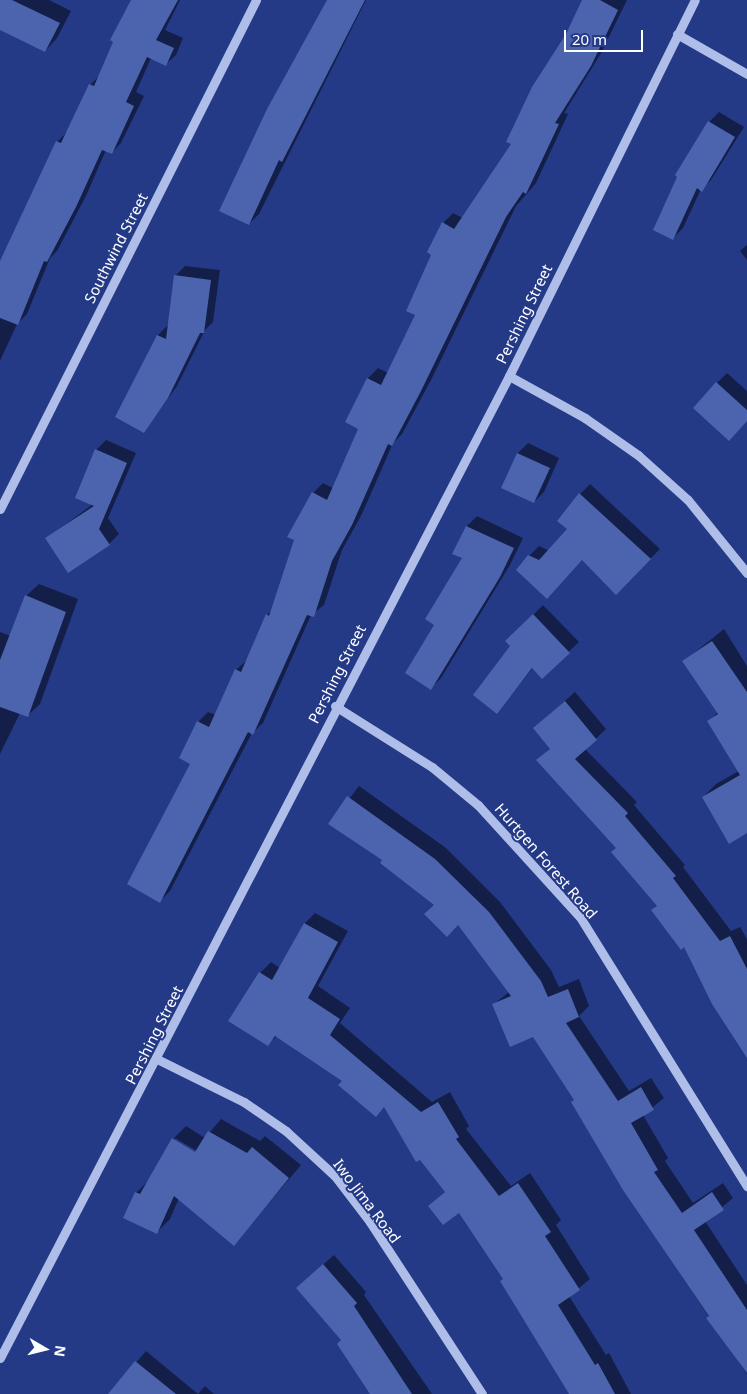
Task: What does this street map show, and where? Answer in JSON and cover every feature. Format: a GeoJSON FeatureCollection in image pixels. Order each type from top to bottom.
{"type":"FeatureCollection","features":[{"type":"Feature","properties":{"kind":"street","name":"Southwind Street"},"geometry":{"type":"LineString","coordinates":[[0,509],[256,0]]}},
{"type":"Feature","properties":{"kind":"street","name":"Pershing Street"},"geometry":{"type":"LineString","coordinates":[[0,1358],[158,1059],[335,706],[508,376],[695,0]]}},
{"type":"Feature","properties":{"kind":"street"},"geometry":{"type":"LineString","coordinates":[[677,34],[747,74]]}},
{"type":"Feature","properties":{"kind":"street"},"geometry":{"type":"LineString","coordinates":[[508,376],[585,418],[638,455],[688,500],[747,573]]}},
{"type":"Feature","properties":{"kind":"street","name":"Hurtgen Forest Road"},"geometry":{"type":"LineString","coordinates":[[335,706],[432,767],[478,805],[574,910],[747,1186]]}},
{"type":"Feature","properties":{"kind":"street","name":"Iwo Jima Road"},"geometry":{"type":"LineString","coordinates":[[158,1059],[244,1102],[286,1130],[335,1176],[370,1222],[482,1394]]}},
{"type":"Feature","properties":{"kind":"building"},"geometry":{"type":"Polygon","coordinates":[[[0,0],[12,0],[60,23],[45,52],[0,30],[0,0]]]}},
{"type":"Feature","properties":{"kind":"building"},"geometry":{"type":"Polygon","coordinates":[[[131,0],[178,0],[156,40],[174,48],[166,66],[147,57],[126,102],[134,106],[112,154],[102,150],[76,207],[47,262],[44,261],[18,325],[0,318],[0,261],[56,141],[61,143],[89,84],[94,86],[113,42],[110,40],[131,0]]]}},
{"type":"Feature","properties":{"kind":"building"},"geometry":{"type":"Polygon","coordinates":[[[327,0],[365,0],[282,162],[279,160],[249,225],[219,211],[267,109],[327,0]]]}},
{"type":"Feature","properties":{"kind":"building"},"geometry":{"type":"Polygon","coordinates":[[[582,0],[600,0],[618,10],[591,66],[555,123],[559,124],[526,194],[523,192],[506,217],[421,391],[392,446],[388,444],[352,525],[332,561],[314,617],[307,615],[253,735],[248,732],[160,903],[127,884],[190,764],[179,758],[197,721],[209,727],[235,669],[241,672],[266,614],[269,616],[294,540],[287,537],[312,492],[327,500],[358,429],[345,422],[367,378],[381,385],[415,315],[406,311],[431,255],[427,252],[442,222],[454,229],[511,144],[506,142],[532,87],[566,34],[582,0]]]}},
{"type":"Feature","properties":{"kind":"building"},"geometry":{"type":"Polygon","coordinates":[[[708,121],[735,137],[702,192],[697,188],[673,240],[653,230],[677,177],[675,175],[708,121]]]}},
{"type":"Feature","properties":{"kind":"building"},"geometry":{"type":"Polygon","coordinates":[[[174,275],[211,280],[204,333],[200,333],[168,398],[144,433],[115,417],[157,335],[166,339],[174,275]]]}},
{"type":"Feature","properties":{"kind":"building"},"geometry":{"type":"Polygon","coordinates":[[[716,382],[747,410],[747,421],[729,441],[693,408],[716,382]]]}},
{"type":"Feature","properties":{"kind":"building"},"geometry":{"type":"Polygon","coordinates":[[[95,449],[127,463],[99,529],[110,545],[68,573],[45,538],[94,506],[75,498],[95,449]]]}},
{"type":"Feature","properties":{"kind":"building"},"geometry":{"type":"Polygon","coordinates":[[[517,453],[550,468],[534,503],[501,488],[517,453]]]}},
{"type":"Feature","properties":{"kind":"building"},"geometry":{"type":"Polygon","coordinates":[[[579,493],[651,559],[616,595],[582,560],[547,599],[516,570],[528,555],[539,560],[567,529],[557,521],[579,493]]]}},
{"type":"Feature","properties":{"kind":"building"},"geometry":{"type":"Polygon","coordinates":[[[466,526],[514,548],[500,577],[431,690],[405,673],[434,625],[425,619],[462,558],[452,554],[466,526]]]}},
{"type":"Feature","properties":{"kind":"building"},"geometry":{"type":"Polygon","coordinates":[[[25,595],[66,612],[28,717],[0,707],[0,660],[25,595]]]}},
{"type":"Feature","properties":{"kind":"building"},"geometry":{"type":"Polygon","coordinates":[[[533,614],[570,653],[542,679],[532,668],[497,714],[473,695],[510,646],[505,641],[533,614]]]}},
{"type":"Feature","properties":{"kind":"building"},"geometry":{"type":"Polygon","coordinates":[[[712,641],[747,692],[747,833],[729,844],[702,797],[740,775],[707,721],[718,714],[682,661],[712,641]]]}},
{"type":"Feature","properties":{"kind":"building"},"geometry":{"type":"Polygon","coordinates":[[[565,701],[597,740],[575,759],[628,813],[625,816],[676,876],[673,878],[720,941],[730,936],[747,969],[747,1058],[712,1004],[684,947],[681,950],[651,910],[657,906],[611,852],[616,848],[536,760],[550,749],[533,728],[565,701]]]}},
{"type":"Feature","properties":{"kind":"building"},"geometry":{"type":"Polygon","coordinates":[[[347,796],[435,859],[489,912],[541,981],[548,997],[568,989],[579,1017],[566,1023],[618,1101],[641,1087],[654,1110],[631,1123],[658,1170],[654,1172],[682,1213],[712,1192],[724,1210],[694,1230],[747,1310],[747,1373],[706,1318],[709,1316],[623,1190],[571,1102],[574,1100],[533,1037],[510,1047],[492,1004],[511,996],[458,925],[447,937],[424,914],[434,905],[380,863],[382,860],[328,824],[347,796]]]}},
{"type":"Feature","properties":{"kind":"building"},"geometry":{"type":"Polygon","coordinates":[[[304,923],[338,942],[308,998],[340,1019],[330,1035],[421,1112],[438,1102],[459,1137],[456,1139],[499,1196],[518,1183],[551,1232],[545,1236],[580,1290],[558,1305],[595,1365],[598,1363],[615,1394],[569,1394],[500,1281],[503,1279],[459,1213],[443,1225],[428,1206],[445,1192],[420,1160],[416,1162],[384,1107],[376,1117],[338,1085],[342,1081],[275,1036],[268,1046],[228,1021],[259,972],[272,980],[304,923]]]}},
{"type":"Feature","properties":{"kind":"building"},"geometry":{"type":"Polygon","coordinates":[[[208,1131],[247,1153],[252,1147],[289,1178],[234,1246],[174,1196],[157,1234],[123,1218],[135,1192],[140,1194],[172,1138],[195,1152],[208,1131]]]}},
{"type":"Feature","properties":{"kind":"building"},"geometry":{"type":"Polygon","coordinates":[[[323,1264],[357,1303],[354,1306],[412,1394],[370,1394],[337,1344],[341,1340],[296,1288],[323,1264]]]}},
{"type":"Feature","properties":{"kind":"building"},"geometry":{"type":"Polygon","coordinates":[[[135,1361],[176,1394],[108,1394],[135,1361]]]}}]}
